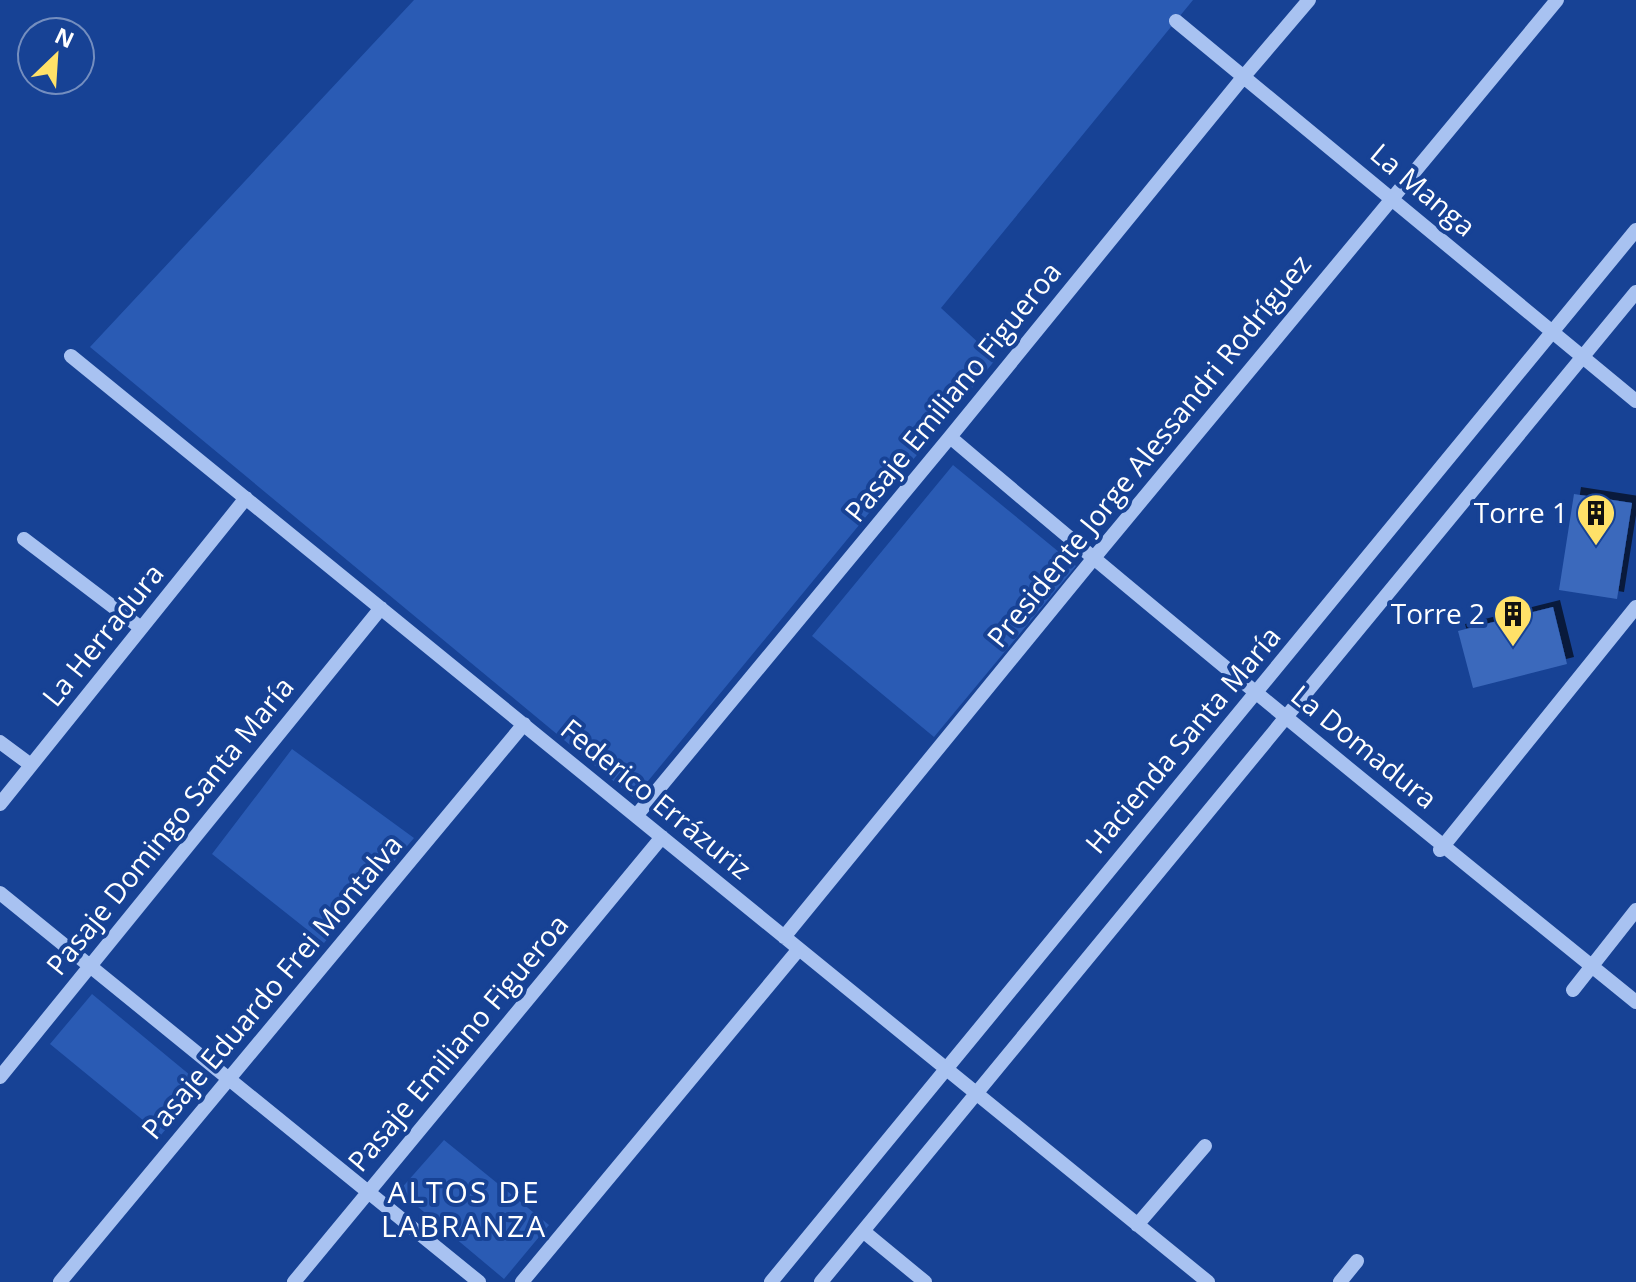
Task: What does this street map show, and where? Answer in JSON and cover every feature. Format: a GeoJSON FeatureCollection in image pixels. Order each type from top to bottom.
{"type":"FeatureCollection","features":[{"type":"Feature","properties":{"kind":"street","name":"Pasaje Emiliano Figueroa"},"geometry":{"type":"LineString","coordinates":[[636,816],[1309,0]]}},
{"type":"Feature","properties":{"kind":"street","name":"Presidente Jorge Alessandri Rodríguez"},"geometry":{"type":"LineString","coordinates":[[784,937],[1557,0]]}},
{"type":"Feature","properties":{"kind":"street","name":"La Manga"},"geometry":{"type":"LineString","coordinates":[[1176,21],[1636,401]]}},
{"type":"Feature","properties":{"kind":"street","name":"Hacienda Santa María"},"geometry":{"type":"LineString","coordinates":[[771,1282],[1636,230]]}},
{"type":"Feature","properties":{"kind":"street"},"geometry":{"type":"LineString","coordinates":[[821,1282],[1636,292]]}},
{"type":"Feature","properties":{"kind":"street","name":"Federico Errázuriz"},"geometry":{"type":"LineString","coordinates":[[71,356],[1208,1282]]}},
{"type":"Feature","properties":{"kind":"street","name":"La Domadura"},"geometry":{"type":"LineString","coordinates":[[950,437],[1442,848],[1636,1002]]}},
{"type":"Feature","properties":{"kind":"street","name":"La Herradura"},"geometry":{"type":"LineString","coordinates":[[0,804],[246,498]]}},
{"type":"Feature","properties":{"kind":"street"},"geometry":{"type":"LineString","coordinates":[[24,539],[141,628]]}},
{"type":"Feature","properties":{"kind":"street"},"geometry":{"type":"LineString","coordinates":[[1442,848],[1636,607]]}},
{"type":"Feature","properties":{"kind":"street","name":"Pasaje Domingo Santa María"},"geometry":{"type":"LineString","coordinates":[[0,1077],[381,608]]}},
{"type":"Feature","properties":{"kind":"street","name":"Pasaje Eduardo Frei Montalva"},"geometry":{"type":"LineString","coordinates":[[60,1282],[524,724]]}},
{"type":"Feature","properties":{"kind":"street"},"geometry":{"type":"LineString","coordinates":[[0,742],[31,765]]}},
{"type":"Feature","properties":{"kind":"street","name":"Pasaje Emiliano Figueroa"},"geometry":{"type":"LineString","coordinates":[[294,1282],[662,837]]}},
{"type":"Feature","properties":{"kind":"street"},"geometry":{"type":"LineString","coordinates":[[0,893],[479,1282]]}},
{"type":"Feature","properties":{"kind":"street"},"geometry":{"type":"LineString","coordinates":[[1573,990],[1636,910]]}},
{"type":"Feature","properties":{"kind":"street"},"geometry":{"type":"LineString","coordinates":[[522,1282],[799,949]]}},
{"type":"Feature","properties":{"kind":"street"},"geometry":{"type":"LineString","coordinates":[[1137,1225],[1205,1146]]}},
{"type":"Feature","properties":{"kind":"street"},"geometry":{"type":"LineString","coordinates":[[863,1231],[925,1282]]}},
{"type":"Feature","properties":{"kind":"street"},"geometry":{"type":"LineString","coordinates":[[1340,1282],[1357,1261]]}},
{"type":"Feature","properties":{"kind":"shaded area"},"geometry":{"type":"Polygon","coordinates":[[[414,0],[1193,0],[941,308],[996,359],[634,798],[90,347],[414,0]]]}},
{"type":"Feature","properties":{"kind":"shaded area"},"geometry":{"type":"Polygon","coordinates":[[[953,465],[1076,566],[934,737],[812,636],[953,465]]]}},
{"type":"Feature","properties":{"kind":"shaded area"},"geometry":{"type":"Polygon","coordinates":[[[292,749],[414,838],[324,943],[212,854],[292,749]]]}},
{"type":"Feature","properties":{"kind":"shaded area"},"geometry":{"type":"Polygon","coordinates":[[[92,994],[202,1085],[161,1135],[50,1044],[92,994]]]}},
{"type":"Feature","properties":{"kind":"shaded area"},"geometry":{"type":"Polygon","coordinates":[[[444,1140],[549,1225],[504,1279],[399,1191],[444,1140]]]}},
{"type":"Feature","properties":{"kind":"building","name":"Torre 1"},"geometry":{"type":"Polygon","coordinates":[[[1574,494],[1632,503],[1617,599],[1559,590],[1574,494]]]}},
{"type":"Feature","properties":{"kind":"building","name":"Torre 2"},"geometry":{"type":"Polygon","coordinates":[[[1553,607],[1567,664],[1473,688],[1458,631],[1553,607]]]}},
{"type":"Feature","properties":{"kind":"place","name":"Torre 1"},"geometry":{"type":"Point","coordinates":[1596,547]}},
{"type":"Feature","properties":{"kind":"place","name":"Torre 2"},"geometry":{"type":"Point","coordinates":[1513,648]}},
{"type":"Feature","properties":{"kind":"district","name":"ALTOS DE LABRANZA"},"geometry":{"type":"Point","coordinates":[464,1210]}}]}
